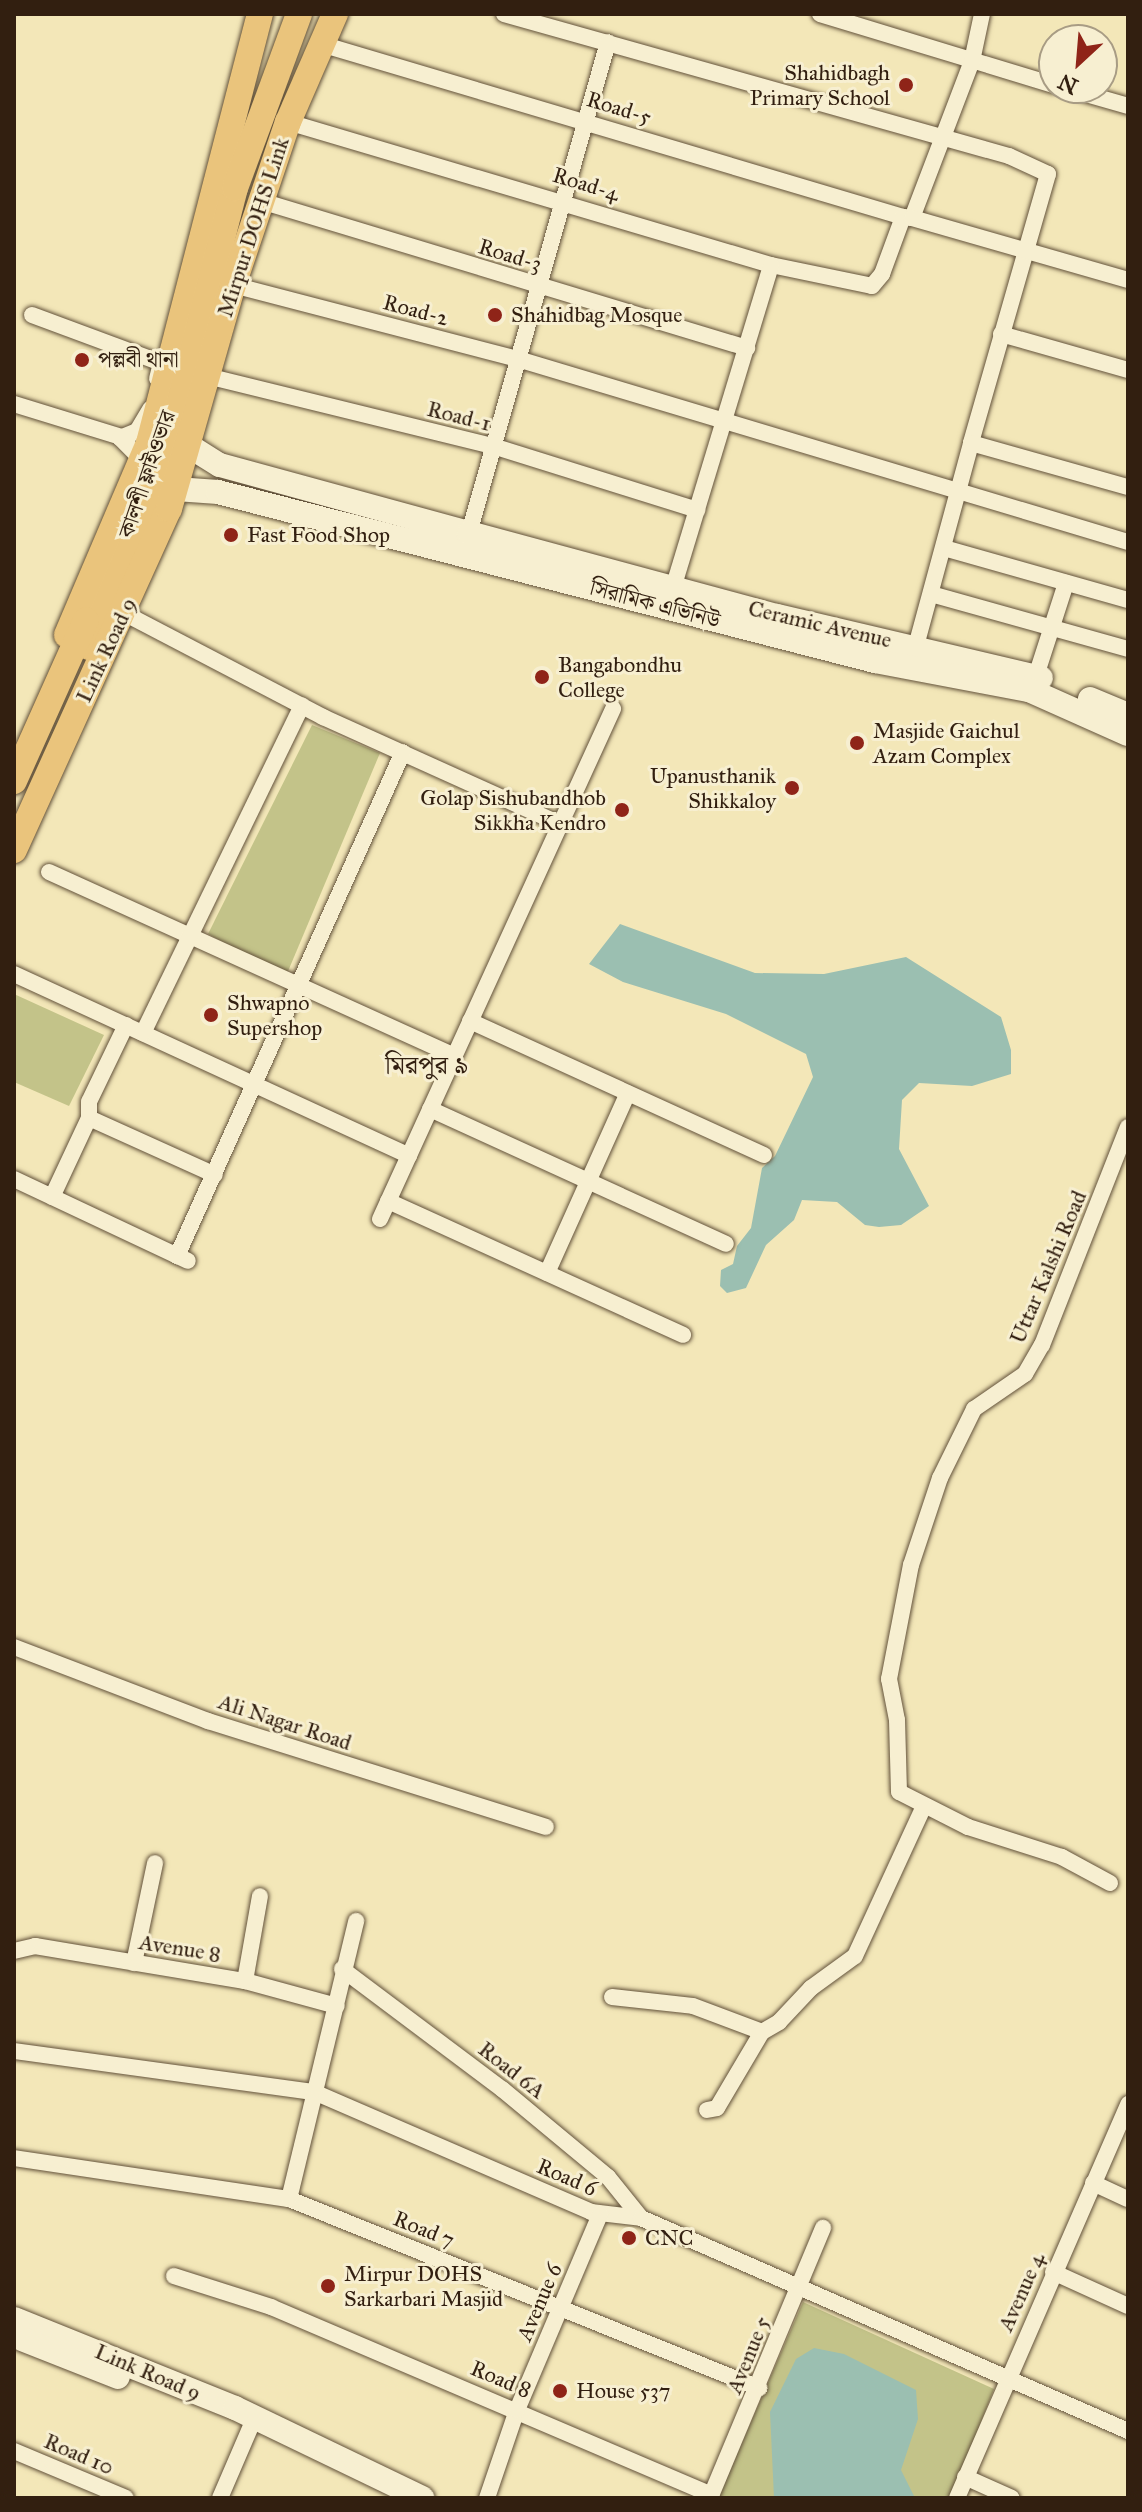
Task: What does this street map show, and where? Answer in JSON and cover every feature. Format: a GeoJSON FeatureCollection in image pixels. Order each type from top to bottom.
{"type":"FeatureCollection","features":[{"type":"Feature","properties":{"kind":"main road","name":"Mirpur DOHS Link"},"geometry":{"type":"LineString","coordinates":[[146,452],[176,326],[260,14]]}},
{"type":"Feature","properties":{"kind":"main road","name":"কালশী ফ্লাইওভার"},"geometry":{"type":"LineString","coordinates":[[14,781],[150,478],[224,186],[280,14]]}},
{"type":"Feature","properties":{"kind":"main road"},"geometry":{"type":"LineString","coordinates":[[14,822],[161,476],[235,188],[299,14]]}},
{"type":"Feature","properties":{"kind":"main road","name":"Mirpur DOHS Link"},"geometry":{"type":"LineString","coordinates":[[189,446],[233,285],[261,201],[288,122],[335,14]]}},
{"type":"Feature","properties":{"kind":"main road","name":"Link Road 9"},"geometry":{"type":"LineString","coordinates":[[14,850],[124,613],[176,489],[189,446]]}},
{"type":"Feature","properties":{"kind":"main road","name":"Ceramic Avenue"},"geometry":{"type":"LineString","coordinates":[[189,446],[220,465],[469,533],[674,585],[777,616],[1036,676],[1128,715]]}},
{"type":"Feature","properties":{"kind":"main road","name":"Link Road 9"},"geometry":{"type":"LineString","coordinates":[[14,752],[146,452]]}},
{"type":"Feature","properties":{"kind":"main road","name":"সিরামিক এভিনিউ"},"geometry":{"type":"LineString","coordinates":[[176,489],[218,492],[875,661],[1029,690],[1128,734]]}},
{"type":"Feature","properties":{"kind":"main road","name":"Link Road 9"},"geometry":{"type":"LineString","coordinates":[[14,2319],[252,2424]]}},
{"type":"Feature","properties":{"kind":"main road","name":"Link Road 9"},"geometry":{"type":"LineString","coordinates":[[14,2336],[278,2432],[422,2498]]}},
{"type":"Feature","properties":{"kind":"street"},"geometry":{"type":"LineString","coordinates":[[504,14],[558,21],[608,42],[938,140],[1009,156],[1048,174],[916,646]]}},
{"type":"Feature","properties":{"kind":"street"},"geometry":{"type":"LineString","coordinates":[[820,14],[1038,80]]}},
{"type":"Feature","properties":{"kind":"street"},"geometry":{"type":"LineString","coordinates":[[907,218],[972,61],[982,14]]}},
{"type":"Feature","properties":{"kind":"street"},"geometry":{"type":"LineString","coordinates":[[469,533],[521,360],[535,286],[608,42]]}},
{"type":"Feature","properties":{"kind":"street","name":"Road-5"},"geometry":{"type":"LineString","coordinates":[[321,44],[907,218],[1128,280]]}},
{"type":"Feature","properties":{"kind":"street","name":"Road-4"},"geometry":{"type":"LineString","coordinates":[[288,122],[562,199],[771,265],[872,286],[882,274],[907,218]]}},
{"type":"Feature","properties":{"kind":"street","name":"Road-3"},"geometry":{"type":"LineString","coordinates":[[261,201],[747,348]]}},
{"type":"Feature","properties":{"kind":"street"},"geometry":{"type":"LineString","coordinates":[[674,585],[771,265]]}},
{"type":"Feature","properties":{"kind":"street","name":"Road-2"},"geometry":{"type":"LineString","coordinates":[[233,285],[521,360],[1128,542]]}},
{"type":"Feature","properties":{"kind":"street"},"geometry":{"type":"LineString","coordinates":[[32,315],[161,363],[147,417],[137,431],[120,438]]}},
{"type":"Feature","properties":{"kind":"street"},"geometry":{"type":"LineString","coordinates":[[1001,334],[1128,370]]}},
{"type":"Feature","properties":{"kind":"street","name":"Road-1"},"geometry":{"type":"LineString","coordinates":[[207,376],[496,447],[697,510]]}},
{"type":"Feature","properties":{"kind":"street"},"geometry":{"type":"LineString","coordinates":[[14,404],[120,438],[146,452]]}},
{"type":"Feature","properties":{"kind":"street"},"geometry":{"type":"LineString","coordinates":[[971,443],[1128,487]]}},
{"type":"Feature","properties":{"kind":"street"},"geometry":{"type":"LineString","coordinates":[[944,548],[1128,600]]}},
{"type":"Feature","properties":{"kind":"street"},"geometry":{"type":"LineString","coordinates":[[1036,676],[1066,583]]}},
{"type":"Feature","properties":{"kind":"street"},"geometry":{"type":"LineString","coordinates":[[931,594],[1128,649]]}},
{"type":"Feature","properties":{"kind":"street"},"geometry":{"type":"LineString","coordinates":[[124,613],[302,706],[560,824]]}},
{"type":"Feature","properties":{"kind":"street"},"geometry":{"type":"LineString","coordinates":[[143,1033],[302,706]]}},
{"type":"Feature","properties":{"kind":"street"},"geometry":{"type":"LineString","coordinates":[[380,1219],[613,709]]}},
{"type":"Feature","properties":{"kind":"street"},"geometry":{"type":"LineString","coordinates":[[14,1179],[182,1258],[215,1175],[403,752]]}},
{"type":"Feature","properties":{"kind":"street"},"geometry":{"type":"LineString","coordinates":[[49,872],[454,1056]]}},
{"type":"Feature","properties":{"kind":"street"},"geometry":{"type":"LineString","coordinates":[[14,974],[409,1156]]}},
{"type":"Feature","properties":{"kind":"street"},"geometry":{"type":"LineString","coordinates":[[470,1021],[764,1155]]}},
{"type":"Feature","properties":{"kind":"street"},"geometry":{"type":"LineString","coordinates":[[52,1197],[89,1118],[89,1102],[126,1025]]}},
{"type":"Feature","properties":{"kind":"street"},"geometry":{"type":"LineString","coordinates":[[547,1273],[628,1093]]}},
{"type":"Feature","properties":{"kind":"street"},"geometry":{"type":"LineString","coordinates":[[430,1109],[726,1244]]}},
{"type":"Feature","properties":{"kind":"street"},"geometry":{"type":"LineString","coordinates":[[89,1118],[215,1175]]}},
{"type":"Feature","properties":{"kind":"street","name":"Uttar Kalshi Road"},"geometry":{"type":"LineString","coordinates":[[924,1806],[899,1792],[897,1720],[889,1679],[911,1565],[940,1478],[974,1409],[1025,1374],[1042,1345],[1128,1127]]}},
{"type":"Feature","properties":{"kind":"street"},"geometry":{"type":"LineString","coordinates":[[388,1201],[683,1335]]}},
{"type":"Feature","properties":{"kind":"street","name":"Ali Nagar Road"},"geometry":{"type":"LineString","coordinates":[[14,1647],[208,1721],[546,1827]]}},
{"type":"Feature","properties":{"kind":"street"},"geometry":{"type":"LineString","coordinates":[[707,2110],[717,2108],[762,2032],[855,1956],[924,1806],[968,1827],[1062,1857],[1110,1883]]}},
{"type":"Feature","properties":{"kind":"street"},"geometry":{"type":"LineString","coordinates":[[134,1963],[155,1863]]}},
{"type":"Feature","properties":{"kind":"street"},"geometry":{"type":"LineString","coordinates":[[245,1981],[260,1896]]}},
{"type":"Feature","properties":{"kind":"street"},"geometry":{"type":"LineString","coordinates":[[289,2199],[356,1921]]}},
{"type":"Feature","properties":{"kind":"street","name":"Avenue 8"},"geometry":{"type":"LineString","coordinates":[[14,1951],[35,1946],[245,1981],[337,2006]]}},
{"type":"Feature","properties":{"kind":"street","name":"Road 6A"},"geometry":{"type":"LineString","coordinates":[[342,1969],[537,2118],[608,2177],[641,2218]]}},
{"type":"Feature","properties":{"kind":"street"},"geometry":{"type":"LineString","coordinates":[[612,1997],[693,2006],[762,2032]]}},
{"type":"Feature","properties":{"kind":"street","name":"Road 6"},"geometry":{"type":"LineString","coordinates":[[14,2051],[314,2092],[600,2214],[641,2218],[1128,2431]]}},
{"type":"Feature","properties":{"kind":"street","name":"Avenue 4"},"geometry":{"type":"LineString","coordinates":[[957,2498],[1007,2376],[1128,2104]]}},
{"type":"Feature","properties":{"kind":"street","name":"Road 7"},"geometry":{"type":"LineString","coordinates":[[14,2158],[289,2199],[759,2388]]}},
{"type":"Feature","properties":{"kind":"street"},"geometry":{"type":"LineString","coordinates":[[1093,2183],[1128,2199]]}},
{"type":"Feature","properties":{"kind":"street","name":"Avenue 6"},"geometry":{"type":"LineString","coordinates":[[487,2498],[517,2410],[600,2214]]}},
{"type":"Feature","properties":{"kind":"street","name":"Avenue 5"},"geometry":{"type":"LineString","coordinates":[[711,2496],[759,2388],[823,2228]]}},
{"type":"Feature","properties":{"kind":"street"},"geometry":{"type":"LineString","coordinates":[[1053,2272],[1128,2306]]}},
{"type":"Feature","properties":{"kind":"street","name":"Road 8"},"geometry":{"type":"LineString","coordinates":[[174,2276],[271,2307],[517,2410],[711,2496]]}},
{"type":"Feature","properties":{"kind":"street"},"geometry":{"type":"LineString","coordinates":[[220,2498],[252,2424]]}},
{"type":"Feature","properties":{"kind":"street","name":"Road 10"},"geometry":{"type":"LineString","coordinates":[[14,2451],[126,2498]]}},
{"type":"Feature","properties":{"kind":"street"},"geometry":{"type":"LineString","coordinates":[[965,2477],[1012,2498]]}},
{"type":"Feature","properties":{"kind":"green space"},"geometry":{"type":"Polygon","coordinates":[[[312,725],[380,753],[286,976],[208,934],[312,725]]]}},
{"type":"Feature","properties":{"kind":"green space"},"geometry":{"type":"Polygon","coordinates":[[[14,994],[104,1035],[69,1106],[14,1082],[14,994]]]}},
{"type":"Feature","properties":{"kind":"green space"},"geometry":{"type":"Polygon","coordinates":[[[803,2302],[994,2389],[951,2498],[718,2498],[803,2302]]]}},
{"type":"Feature","properties":{"kind":"shaded area"},"geometry":{"type":"Polygon","coordinates":[[[620,924],[755,973],[824,974],[906,957],[1001,1017],[1011,1050],[1011,1074],[972,1086],[919,1083],[902,1100],[899,1149],[929,1206],[901,1225],[879,1227],[865,1225],[837,1202],[802,1200],[794,1220],[766,1245],[746,1288],[727,1293],[720,1286],[721,1270],[733,1264],[737,1246],[751,1228],[762,1168],[775,1156],[813,1077],[806,1054],[726,1014],[623,982],[589,964],[620,924]]]}},
{"type":"Feature","properties":{"kind":"shaded area"},"geometry":{"type":"Polygon","coordinates":[[[814,2348],[844,2354],[916,2390],[918,2419],[901,2470],[915,2498],[774,2498],[770,2412],[796,2359],[814,2348]]]}},
{"type":"Feature","properties":{"kind":"place","name":"Shahidbagh Primary School"},"geometry":{"type":"Point","coordinates":[906,85]}},
{"type":"Feature","properties":{"kind":"place","name":"Shahidbag Mosque"},"geometry":{"type":"Point","coordinates":[495,315]}},
{"type":"Feature","properties":{"kind":"place","name":"পল্লবী থানা"},"geometry":{"type":"Point","coordinates":[82,360]}},
{"type":"Feature","properties":{"kind":"place","name":"Fast Food Shop"},"geometry":{"type":"Point","coordinates":[231,535]}},
{"type":"Feature","properties":{"kind":"place","name":"Bangabondhu College"},"geometry":{"type":"Point","coordinates":[542,677]}},
{"type":"Feature","properties":{"kind":"place","name":"Masjide Gaichul Azam Complex"},"geometry":{"type":"Point","coordinates":[857,743]}},
{"type":"Feature","properties":{"kind":"place","name":"Upanusthanik Shikkaloy"},"geometry":{"type":"Point","coordinates":[792,788]}},
{"type":"Feature","properties":{"kind":"place","name":"Golap Sishubandhob Sikkha Kendro"},"geometry":{"type":"Point","coordinates":[622,810]}},
{"type":"Feature","properties":{"kind":"place","name":"Shwapno Supershop"},"geometry":{"type":"Point","coordinates":[211,1015]}},
{"type":"Feature","properties":{"kind":"place","name":"CNC"},"geometry":{"type":"Point","coordinates":[629,2238]}},
{"type":"Feature","properties":{"kind":"place","name":"Mirpur DOHS Sarkarbari Masjid"},"geometry":{"type":"Point","coordinates":[328,2286]}},
{"type":"Feature","properties":{"kind":"place","name":"House 537"},"geometry":{"type":"Point","coordinates":[560,2391]}},
{"type":"Feature","properties":{"kind":"district","name":"মিরপুর ৯"},"geometry":{"type":"Point","coordinates":[427,1066]}}]}
